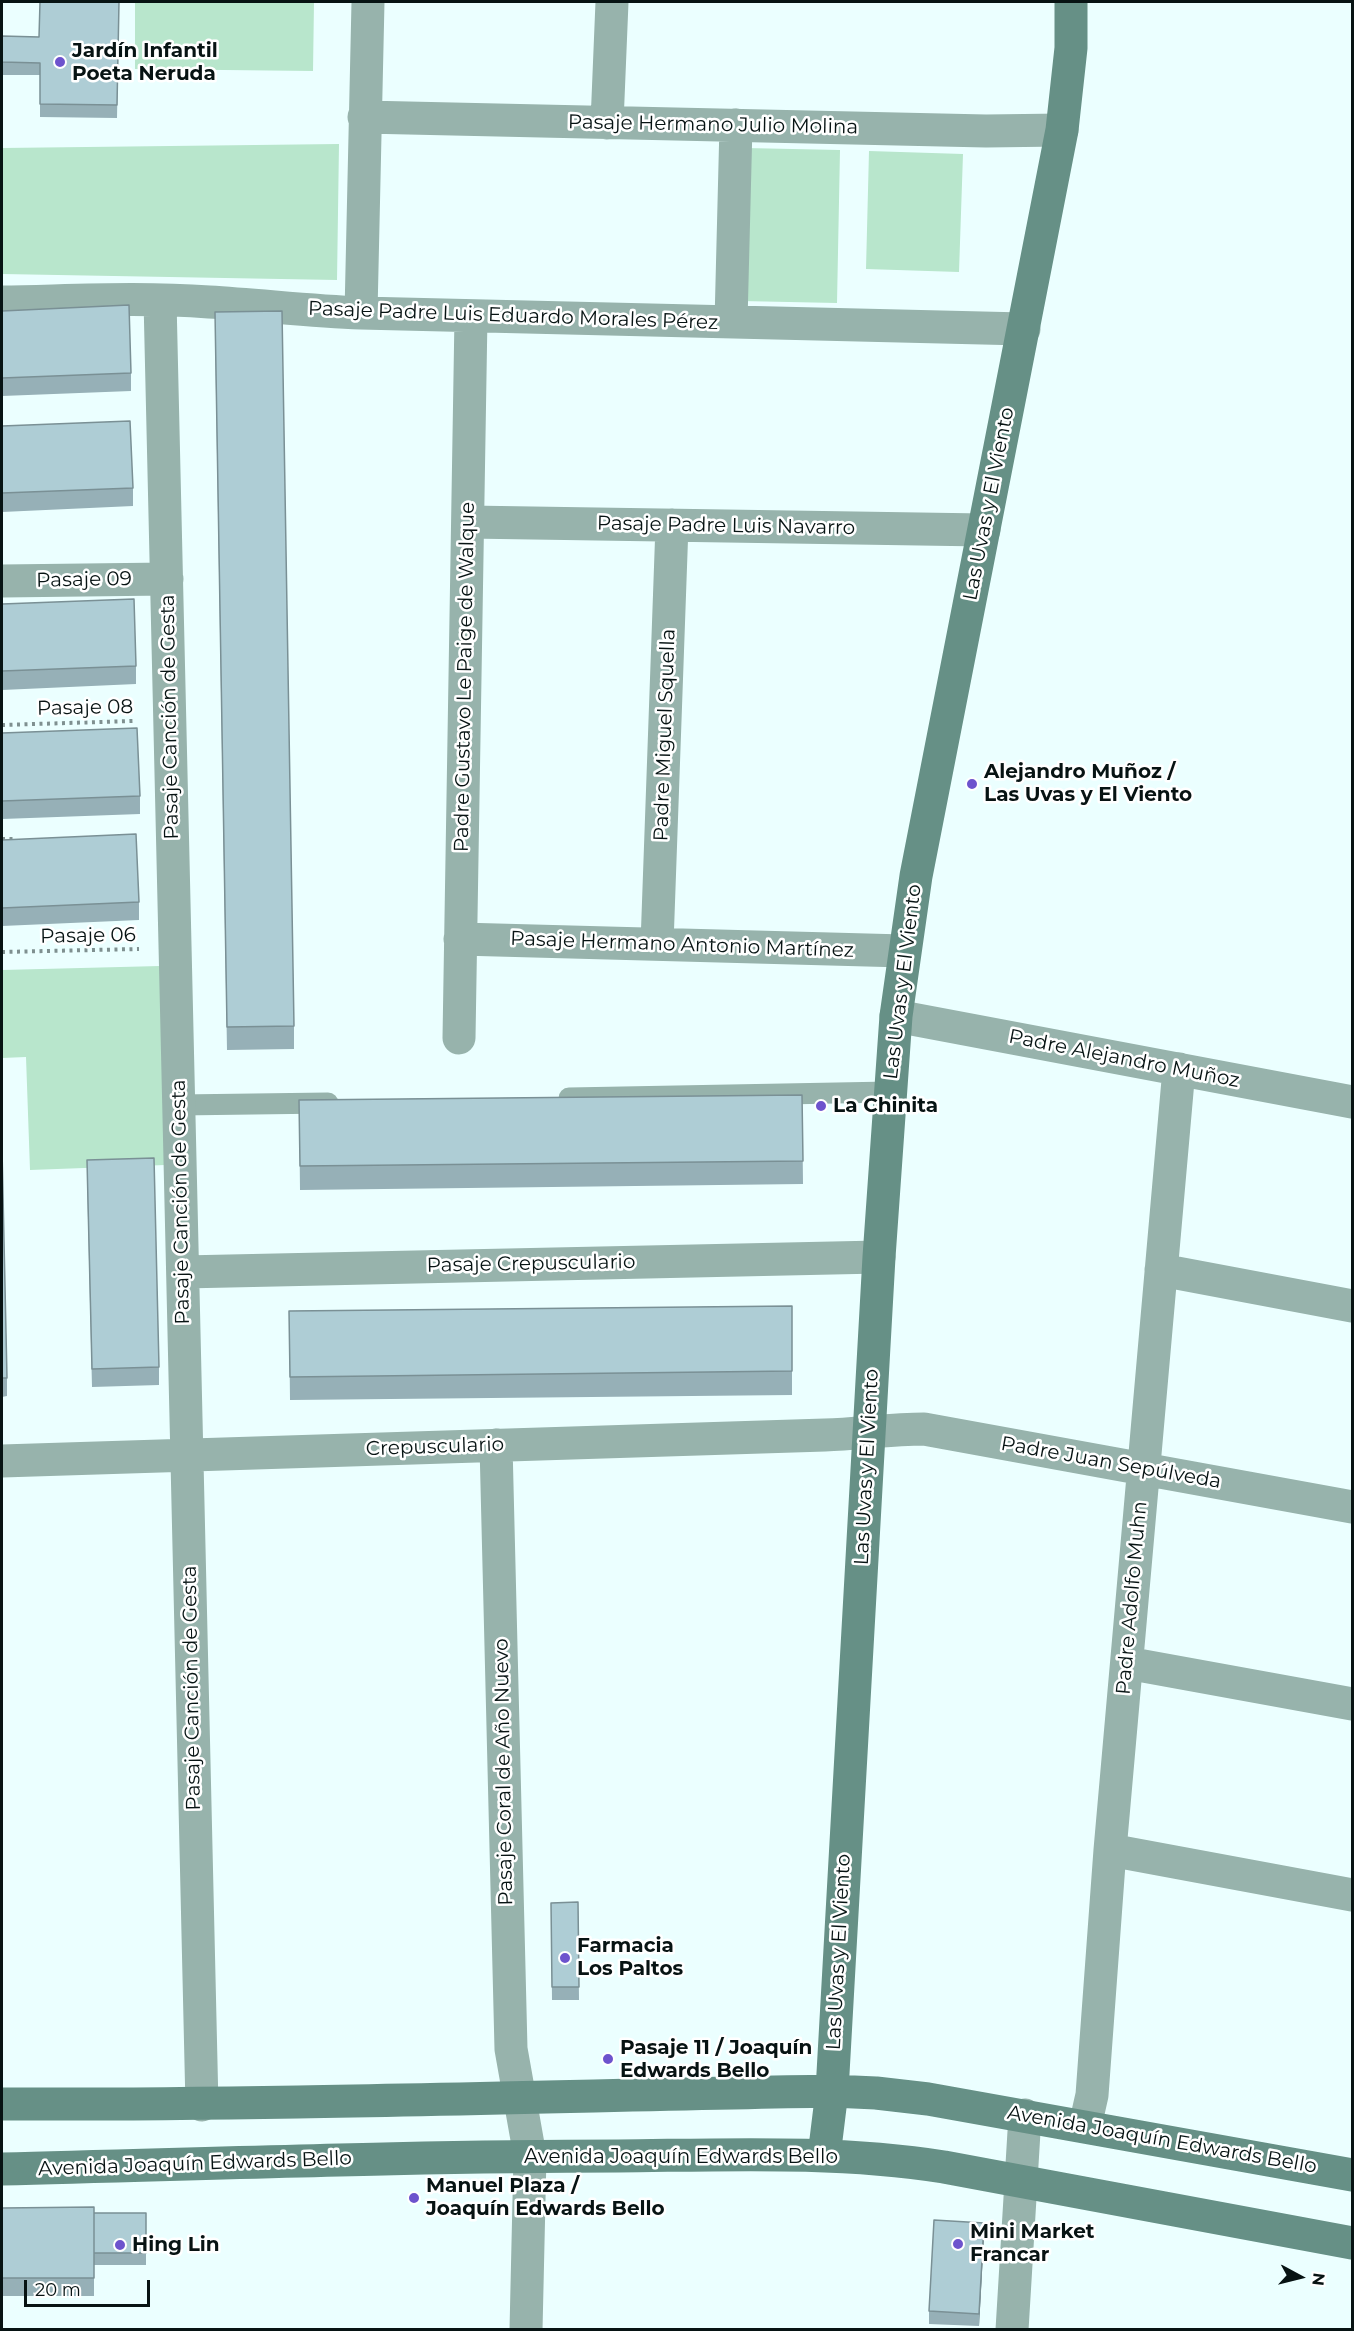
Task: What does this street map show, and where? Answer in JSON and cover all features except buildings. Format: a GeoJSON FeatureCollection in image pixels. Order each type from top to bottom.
{"type":"FeatureCollection","features":[{"type":"Feature","properties":{"kind":"street"},"geometry":{"type":"LineString","coordinates":[[361,313],[368,2]]}},
{"type":"Feature","properties":{"kind":"street"},"geometry":{"type":"LineString","coordinates":[[607,123],[612,2]]}},
{"type":"Feature","properties":{"kind":"street","name":"Las Uvas y El Viento"},"geometry":{"type":"LineString","coordinates":[[824,2156],[832,2091],[879,1257],[896,1016],[904,951],[1062,130],[1071,48],[1071,2]]}},
{"type":"Feature","properties":{"kind":"street","name":"Pasaje Hermano Julio Molina"},"geometry":{"type":"LineString","coordinates":[[364,117],[986,131],[1062,130]]}},
{"type":"Feature","properties":{"kind":"street"},"geometry":{"type":"LineString","coordinates":[[731,322],[735,125]]}},
{"type":"Feature","properties":{"kind":"street","name":"Pasaje Padre Luis Eduardo Morales Pérez"},"geometry":{"type":"LineString","coordinates":[[2,302],[160,300],[361,313],[1024,329]]}},
{"type":"Feature","properties":{"kind":"street","name":"Pasaje Canción de Gesta"},"geometry":{"type":"LineString","coordinates":[[160,300],[202,2104]]}},
{"type":"Feature","properties":{"kind":"street","name":"Padre Gustavo Le Paige de Walque"},"geometry":{"type":"LineString","coordinates":[[459,1038],[471,316]]}},
{"type":"Feature","properties":{"kind":"street","name":"Pasaje Padre Luis Navarro"},"geometry":{"type":"LineString","coordinates":[[468,522],[984,530]]}},
{"type":"Feature","properties":{"kind":"street","name":"Padre Miguel Squella"},"geometry":{"type":"LineString","coordinates":[[657,944],[672,525]]}},
{"type":"Feature","properties":{"kind":"street","name":"Pasaje 09"},"geometry":{"type":"LineString","coordinates":[[2,581],[167,579]]}},
{"type":"Feature","properties":{"kind":"street","name":"Pasaje Hermano Antonio Martínez"},"geometry":{"type":"LineString","coordinates":[[460,939],[904,951]]}},
{"type":"Feature","properties":{"kind":"street","name":"Padre Alejandro Muñoz"},"geometry":{"type":"LineString","coordinates":[[896,1016],[1353,1102]]}},
{"type":"Feature","properties":{"kind":"street","name":"Padre Adolfo Muhn"},"geometry":{"type":"LineString","coordinates":[[1085,2126],[1092,2094],[1110,1850],[1179,1069]]}},
{"type":"Feature","properties":{"kind":"street","name":"Pasaje Crepusculario"},"geometry":{"type":"LineString","coordinates":[[183,1272],[879,1257]]}},
{"type":"Feature","properties":{"kind":"street"},"geometry":{"type":"LineString","coordinates":[[1161,1270],[1353,1306]]}},
{"type":"Feature","properties":{"kind":"street","name":"Padre Juan Sepúlveda"},"geometry":{"type":"LineString","coordinates":[[869,1434],[896,1429],[924,1429],[1353,1507]]}},
{"type":"Feature","properties":{"kind":"street","name":"Crepusculario"},"geometry":{"type":"LineString","coordinates":[[2,1461],[869,1434]]}},
{"type":"Feature","properties":{"kind":"street","name":"Pasaje Coral de Año Nuevo"},"geometry":{"type":"LineString","coordinates":[[496,1445],[511,2049],[530,2156],[526,2330]]}},
{"type":"Feature","properties":{"kind":"street"},"geometry":{"type":"LineString","coordinates":[[1126,1663],[1353,1704]]}},
{"type":"Feature","properties":{"kind":"street"},"geometry":{"type":"LineString","coordinates":[[1110,1850],[1353,1895]]}},
{"type":"Feature","properties":{"kind":"street","name":"Avenida Joaquín Edwards Bello"},"geometry":{"type":"LineString","coordinates":[[2,2104],[202,2104],[832,2091],[876,2093],[1025,2115],[1353,2175]]}},
{"type":"Feature","properties":{"kind":"street"},"geometry":{"type":"LineString","coordinates":[[1012,2330],[1025,2115]]}},
{"type":"Feature","properties":{"kind":"street","name":"Avenida Joaquín Edwards Bello"},"geometry":{"type":"LineString","coordinates":[[2,2169],[530,2156],[824,2156],[913,2162],[1353,2243]]}},
{"type":"Feature","properties":{"kind":"lane"},"geometry":{"type":"LineString","coordinates":[[549,1098],[890,1092]]}},
{"type":"Feature","properties":{"kind":"lane"},"geometry":{"type":"LineString","coordinates":[[178,1106],[346,1102]]}},
{"type":"Feature","properties":{"kind":"path","name":"Pasaje 08"},"geometry":{"type":"LineString","coordinates":[[2,724],[170,721]]}},
{"type":"Feature","properties":{"kind":"path"},"geometry":{"type":"LineString","coordinates":[[2,839],[24,839]]}},
{"type":"Feature","properties":{"kind":"path","name":"Pasaje 06"},"geometry":{"type":"LineString","coordinates":[[2,952],[175,949]]}},
{"type":"Feature","properties":{"kind":"green space"},"geometry":{"type":"Polygon","coordinates":[[[135,2],[314,2],[313,71],[135,69],[135,2]]]}},
{"type":"Feature","properties":{"kind":"green space"},"geometry":{"type":"Polygon","coordinates":[[[339,144],[337,280],[2,274],[2,148],[339,144]]]}},
{"type":"Feature","properties":{"kind":"green space"},"geometry":{"type":"Polygon","coordinates":[[[745,148],[840,150],[837,303],[741,301],[745,148]]]}},
{"type":"Feature","properties":{"kind":"green space"},"geometry":{"type":"Polygon","coordinates":[[[869,151],[963,154],[959,272],[866,269],[869,151]]]}},
{"type":"Feature","properties":{"kind":"green space"},"geometry":{"type":"Polygon","coordinates":[[[160,966],[165,1165],[30,1170],[26,1057],[2,1058],[2,970],[160,966]]]}},
{"type":"Feature","properties":{"kind":"place","name":"Jardín Infantil Poeta Neruda"},"geometry":{"type":"Point","coordinates":[60,62]}},
{"type":"Feature","properties":{"kind":"place","name":"Alejandro Muñoz / Las Uvas y El Viento"},"geometry":{"type":"Point","coordinates":[972,784]}},
{"type":"Feature","properties":{"kind":"place","name":"La Chinita"},"geometry":{"type":"Point","coordinates":[821,1106]}},
{"type":"Feature","properties":{"kind":"place","name":"Farmacia Los Paltos"},"geometry":{"type":"Point","coordinates":[565,1958]}},
{"type":"Feature","properties":{"kind":"place","name":"Pasaje 11 / Joaquín Edwards Bello"},"geometry":{"type":"Point","coordinates":[608,2059]}},
{"type":"Feature","properties":{"kind":"place","name":"Manuel Plaza / Joaquín Edwards Bello"},"geometry":{"type":"Point","coordinates":[414,2198]}},
{"type":"Feature","properties":{"kind":"place","name":"Mini Market Francar"},"geometry":{"type":"Point","coordinates":[958,2244]}},
{"type":"Feature","properties":{"kind":"place","name":"Hing Lin"},"geometry":{"type":"Point","coordinates":[120,2245]}}]}
